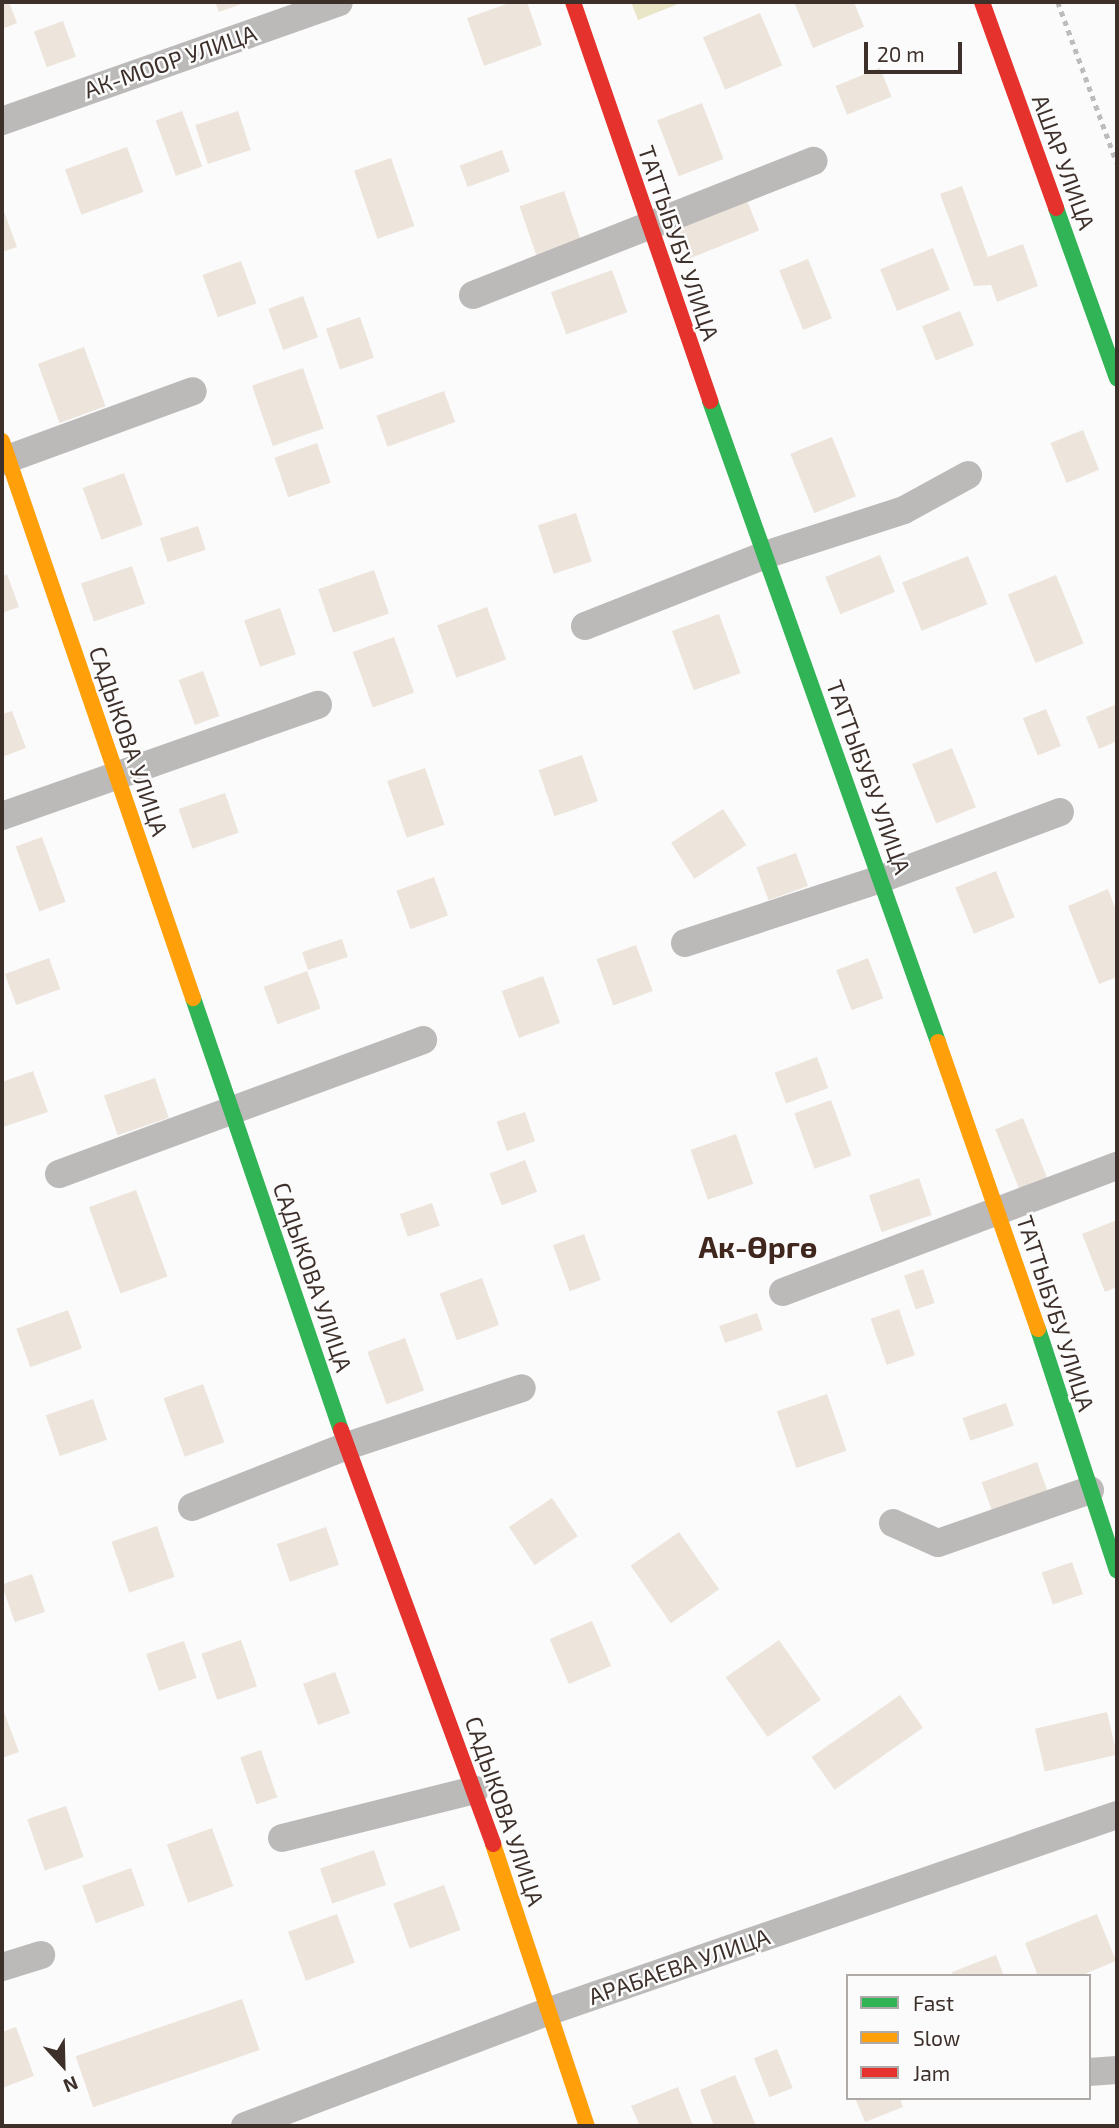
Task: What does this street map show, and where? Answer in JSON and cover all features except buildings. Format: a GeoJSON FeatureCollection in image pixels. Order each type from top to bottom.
{"type":"FeatureCollection","features":[{"type":"Feature","properties":{"kind":"street","name":"АК-МООР УЛИЦА"},"geometry":{"type":"LineString","coordinates":[[2,121],[339,2]]}},
{"type":"Feature","properties":{"kind":"street","name":"ТАТТЫБУБУ УЛИЦА"},"geometry":{"type":"LineString","coordinates":[[573,2],[648,227],[998,1209],[1090,1490],[1111,1534],[1117,1570]]}},
{"type":"Feature","properties":{"kind":"street","name":"АШАР УЛИЦА"},"geometry":{"type":"LineString","coordinates":[[982,2],[1117,378]]}},
{"type":"Feature","properties":{"kind":"street"},"geometry":{"type":"LineString","coordinates":[[473,295],[814,161]]}},
{"type":"Feature","properties":{"kind":"street"},"geometry":{"type":"LineString","coordinates":[[4,454],[193,391]]}},
{"type":"Feature","properties":{"kind":"street","name":"САДЫКОВА УЛИЦА"},"geometry":{"type":"LineString","coordinates":[[4,454],[347,1446],[475,1790],[587,2126]]}},
{"type":"Feature","properties":{"kind":"street"},"geometry":{"type":"LineString","coordinates":[[585,626],[765,555],[904,510],[968,475]]}},
{"type":"Feature","properties":{"kind":"street"},"geometry":{"type":"LineString","coordinates":[[2,816],[318,705]]}},
{"type":"Feature","properties":{"kind":"street"},"geometry":{"type":"LineString","coordinates":[[685,943],[881,879],[1060,812]]}},
{"type":"Feature","properties":{"kind":"street"},"geometry":{"type":"LineString","coordinates":[[59,1174],[232,1113],[423,1040]]}},
{"type":"Feature","properties":{"kind":"street"},"geometry":{"type":"LineString","coordinates":[[783,1292],[1117,1166]]}},
{"type":"Feature","properties":{"kind":"street"},"geometry":{"type":"LineString","coordinates":[[192,1507],[347,1446],[522,1388]]}},
{"type":"Feature","properties":{"kind":"street"},"geometry":{"type":"LineString","coordinates":[[893,1523],[938,1543],[1090,1490]]}},
{"type":"Feature","properties":{"kind":"street"},"geometry":{"type":"LineString","coordinates":[[282,1838],[475,1790]]}},
{"type":"Feature","properties":{"kind":"street","name":"АРАБАЕВА УЛИЦА"},"geometry":{"type":"LineString","coordinates":[[245,2126],[550,2011],[1117,1815]]}},
{"type":"Feature","properties":{"kind":"street"},"geometry":{"type":"LineString","coordinates":[[2,1967],[41,1955]]}},
{"type":"Feature","properties":{"kind":"street"},"geometry":{"type":"LineString","coordinates":[[1091,2072],[1117,2070]]}},
{"type":"Feature","properties":{"kind":"path"},"geometry":{"type":"LineString","coordinates":[[1058,2],[1117,163]]}},
{"type":"Feature","properties":{"kind":"shaded area"},"geometry":{"type":"Polygon","coordinates":[[[631,2],[683,2],[638,20],[631,2]]]}},
{"type":"Feature","properties":{"kind":"traffic: fast"},"geometry":{"type":"LineString","coordinates":[[1056,208],[1117,378]]}},
{"type":"Feature","properties":{"kind":"traffic: fast"},"geometry":{"type":"LineString","coordinates":[[710,401],[938,1042]]}},
{"type":"Feature","properties":{"kind":"traffic: fast"},"geometry":{"type":"LineString","coordinates":[[193,998],[341,1430]]}},
{"type":"Feature","properties":{"kind":"traffic: fast"},"geometry":{"type":"LineString","coordinates":[[1038,1329],[1117,1570]]}},
{"type":"Feature","properties":{"kind":"traffic: slow"},"geometry":{"type":"LineString","coordinates":[[2,441],[193,998]]}},
{"type":"Feature","properties":{"kind":"traffic: slow"},"geometry":{"type":"LineString","coordinates":[[938,1042],[1038,1329]]}},
{"type":"Feature","properties":{"kind":"traffic: slow"},"geometry":{"type":"LineString","coordinates":[[493,1844],[587,2126]]}},
{"type":"Feature","properties":{"kind":"traffic: jam"},"geometry":{"type":"LineString","coordinates":[[573,2],[710,401]]}},
{"type":"Feature","properties":{"kind":"traffic: jam"},"geometry":{"type":"LineString","coordinates":[[982,2],[1056,208]]}},
{"type":"Feature","properties":{"kind":"traffic: jam"},"geometry":{"type":"LineString","coordinates":[[341,1430],[493,1844]]}},
{"type":"Feature","properties":{"kind":"district","name":"Ак-Өргө"},"geometry":{"type":"Point","coordinates":[758,1246]}}]}
